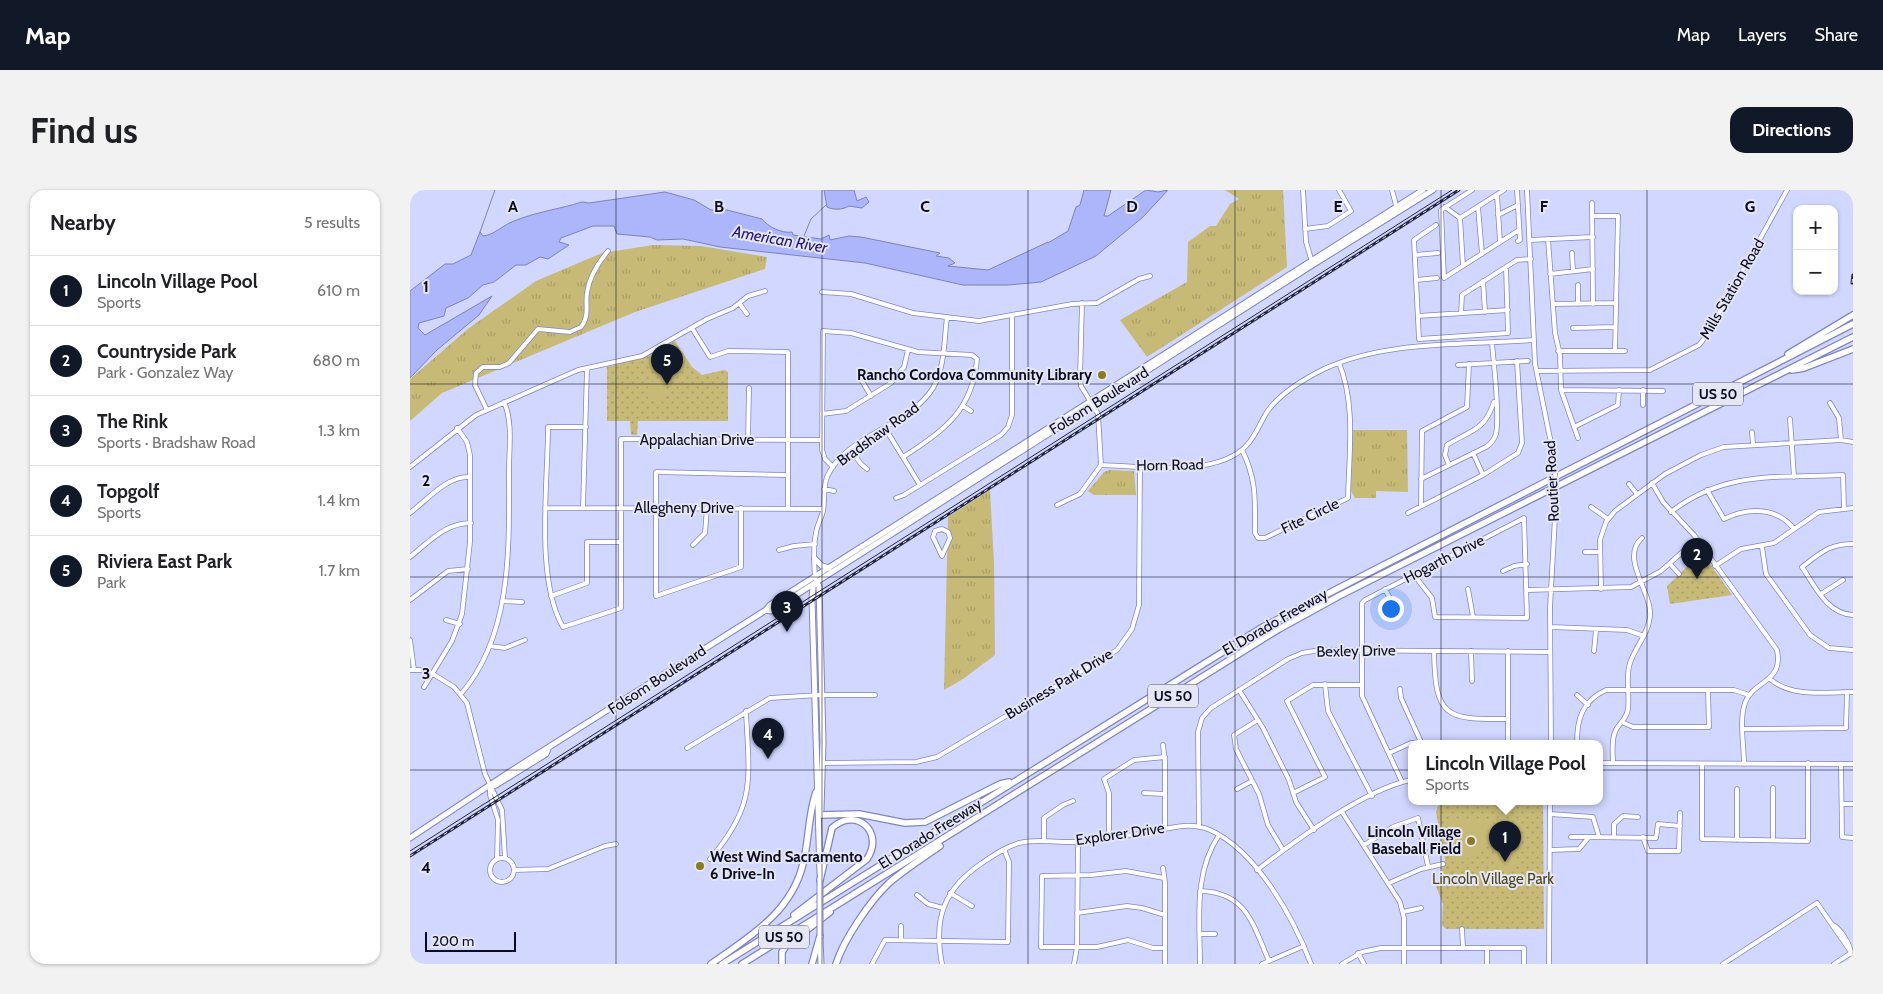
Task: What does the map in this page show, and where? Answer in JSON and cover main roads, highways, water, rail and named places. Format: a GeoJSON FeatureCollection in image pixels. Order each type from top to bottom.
{"type":"FeatureCollection","features":[{"type":"Feature","properties":{"kind":"highway"},"geometry":{"type":"LineString","coordinates":[[1737,384],[1853,315]]}},
{"type":"Feature","properties":{"kind":"highway","name":"El Dorado Freeway"},"geometry":{"type":"LineString","coordinates":[[722,964],[1263,626],[1853,324]]}},
{"type":"Feature","properties":{"kind":"highway","name":"El Dorado Freeway"},"geometry":{"type":"LineString","coordinates":[[742,964],[1271,634],[1322,606],[1853,337]]}},
{"type":"Feature","properties":{"kind":"highway"},"geometry":{"type":"LineString","coordinates":[[1785,372],[1804,368],[1853,349]]}},
{"type":"Feature","properties":{"kind":"highway"},"geometry":{"type":"LineString","coordinates":[[819,815],[860,814],[915,824],[930,820],[1000,784],[1014,782]]}},
{"type":"Feature","properties":{"kind":"highway"},"geometry":{"type":"LineString","coordinates":[[711,964],[770,921],[791,895],[803,864],[816,792]]}},
{"type":"Feature","properties":{"kind":"highway"},"geometry":{"type":"LineString","coordinates":[[758,942],[867,859],[871,853],[873,838],[865,825],[852,819],[838,823],[832,828],[820,880]]}},
{"type":"Feature","properties":{"kind":"highway"},"geometry":{"type":"LineString","coordinates":[[836,964],[842,949],[871,904],[889,883],[976,819]]}},
{"type":"Feature","properties":{"kind":"highway"},"geometry":{"type":"LineString","coordinates":[[782,964],[782,952],[786,946],[850,897]]}},
{"type":"Feature","properties":{"kind":"highway"},"geometry":{"type":"LineString","coordinates":[[812,964],[820,936]]}},
{"type":"Feature","properties":{"kind":"main road","name":"Folsom Boulevard"},"geometry":{"type":"LineString","coordinates":[[410,838],[490,787],[500,778],[766,610],[770,604],[815,579],[1021,450],[1142,367],[1313,262],[1397,209],[1423,190]]}},
{"type":"Feature","properties":{"kind":"main road","name":"Folsom Boulevard"},"geometry":{"type":"LineString","coordinates":[[1397,209],[1433,190]]}},
{"type":"Feature","properties":{"kind":"main road","name":"Folsom Boulevard"},"geometry":{"type":"LineString","coordinates":[[766,610],[771,611],[800,592],[830,568],[1039,433],[1128,382],[1313,262]]}},
{"type":"Feature","properties":{"kind":"main road"},"geometry":{"type":"LineString","coordinates":[[1168,356],[1186,343],[1186,340]]}},
{"type":"Feature","properties":{"kind":"main road"},"geometry":{"type":"LineString","coordinates":[[1128,382],[1140,372],[1142,367]]}},
{"type":"Feature","properties":{"kind":"main road"},"geometry":{"type":"LineString","coordinates":[[1021,450],[1021,447],[1036,438],[1039,433]]}},
{"type":"Feature","properties":{"kind":"main road"},"geometry":{"type":"LineString","coordinates":[[815,560],[822,566],[830,568]]}},
{"type":"Feature","properties":{"kind":"main road","name":"Bradshaw Road"},"geometry":{"type":"LineString","coordinates":[[815,579],[812,599],[822,763],[821,810],[819,815]]}},
{"type":"Feature","properties":{"kind":"main road","name":"Bradshaw Road"},"geometry":{"type":"LineString","coordinates":[[815,579],[819,589],[815,739],[816,792],[819,815],[820,964]]}},
{"type":"Feature","properties":{"kind":"main road"},"geometry":{"type":"LineString","coordinates":[[800,592],[808,593],[812,599]]}},
{"type":"Feature","properties":{"kind":"main road"},"geometry":{"type":"LineString","coordinates":[[815,739],[817,756],[822,763]]}},
{"type":"Feature","properties":{"kind":"water"},"geometry":{"type":"Polygon","coordinates":[[[824,190],[854,190],[857,201],[866,197],[869,202],[862,208],[849,206],[841,209],[832,209],[827,207],[824,190]]]}},
{"type":"Feature","properties":{"kind":"water","name":"American River"},"geometry":{"type":"Polygon","coordinates":[[[1084,190],[1111,190],[1104,216],[1108,216],[1146,190],[1158,192],[1168,190],[1143,217],[1096,256],[1041,282],[1008,285],[963,285],[865,263],[720,247],[683,239],[657,240],[650,237],[617,234],[614,226],[593,226],[561,238],[559,242],[569,245],[548,259],[540,257],[526,265],[516,265],[494,282],[483,285],[468,298],[446,308],[444,316],[419,323],[418,328],[425,335],[492,296],[479,315],[437,350],[410,378],[410,291],[445,264],[453,264],[471,255],[480,232],[483,236],[487,235],[531,215],[582,202],[589,203],[665,192],[694,200],[711,210],[727,210],[762,219],[775,229],[792,232],[793,235],[821,239],[829,235],[830,240],[849,236],[861,237],[940,253],[936,256],[949,258],[955,263],[948,266],[988,270],[1048,243],[1068,231],[1076,207],[1080,205],[1084,190]]]}},
{"type":"Feature","properties":{"kind":"waterway"},"geometry":{"type":"LineString","coordinates":[[480,232],[495,190]]}},
{"type":"Feature","properties":{"kind":"waterway","name":"American River"},"geometry":{"type":"LineString","coordinates":[[804,236],[811,219],[826,205]]}},
{"type":"Feature","properties":{"kind":"tram line"},"geometry":{"type":"LineString","coordinates":[[410,851],[1452,190]]}},
{"type":"Feature","properties":{"kind":"railway"},"geometry":{"type":"LineString","coordinates":[[410,856],[1459,190]]}},
{"type":"Feature","properties":{"kind":"railway"},"geometry":{"type":"LineString","coordinates":[[1852,283],[1853,275]]}},
{"type":"Feature","properties":{"kind":"place","name":"Rancho Cordova Community Library"},"geometry":{"type":"Point","coordinates":[1102,375]}},
{"type":"Feature","properties":{"kind":"place","name":"Riviera East Park"},"geometry":{"type":"Point","coordinates":[667,385]}},
{"type":"Feature","properties":{"kind":"place","name":"Countryside Park"},"geometry":{"type":"Point","coordinates":[1697,579]}},
{"type":"Feature","properties":{"kind":"place","name":"The Rink"},"geometry":{"type":"Point","coordinates":[787,632]}},
{"type":"Feature","properties":{"kind":"place","name":"Topgolf"},"geometry":{"type":"Point","coordinates":[768,759]}},
{"type":"Feature","properties":{"kind":"place","name":"Lincoln Village Baseball Field"},"geometry":{"type":"Point","coordinates":[1471,841]}},
{"type":"Feature","properties":{"kind":"place","name":"Lincoln Village Pool"},"geometry":{"type":"Point","coordinates":[1505,862]}},
{"type":"Feature","properties":{"kind":"place","name":"West Wind Sacramento 6 Drive-In"},"geometry":{"type":"Point","coordinates":[700,866]}},
{"type":"Feature","properties":{"kind":"park label","name":"Lincoln Village Park"},"geometry":{"type":"Point","coordinates":[1493,879]}}]}
